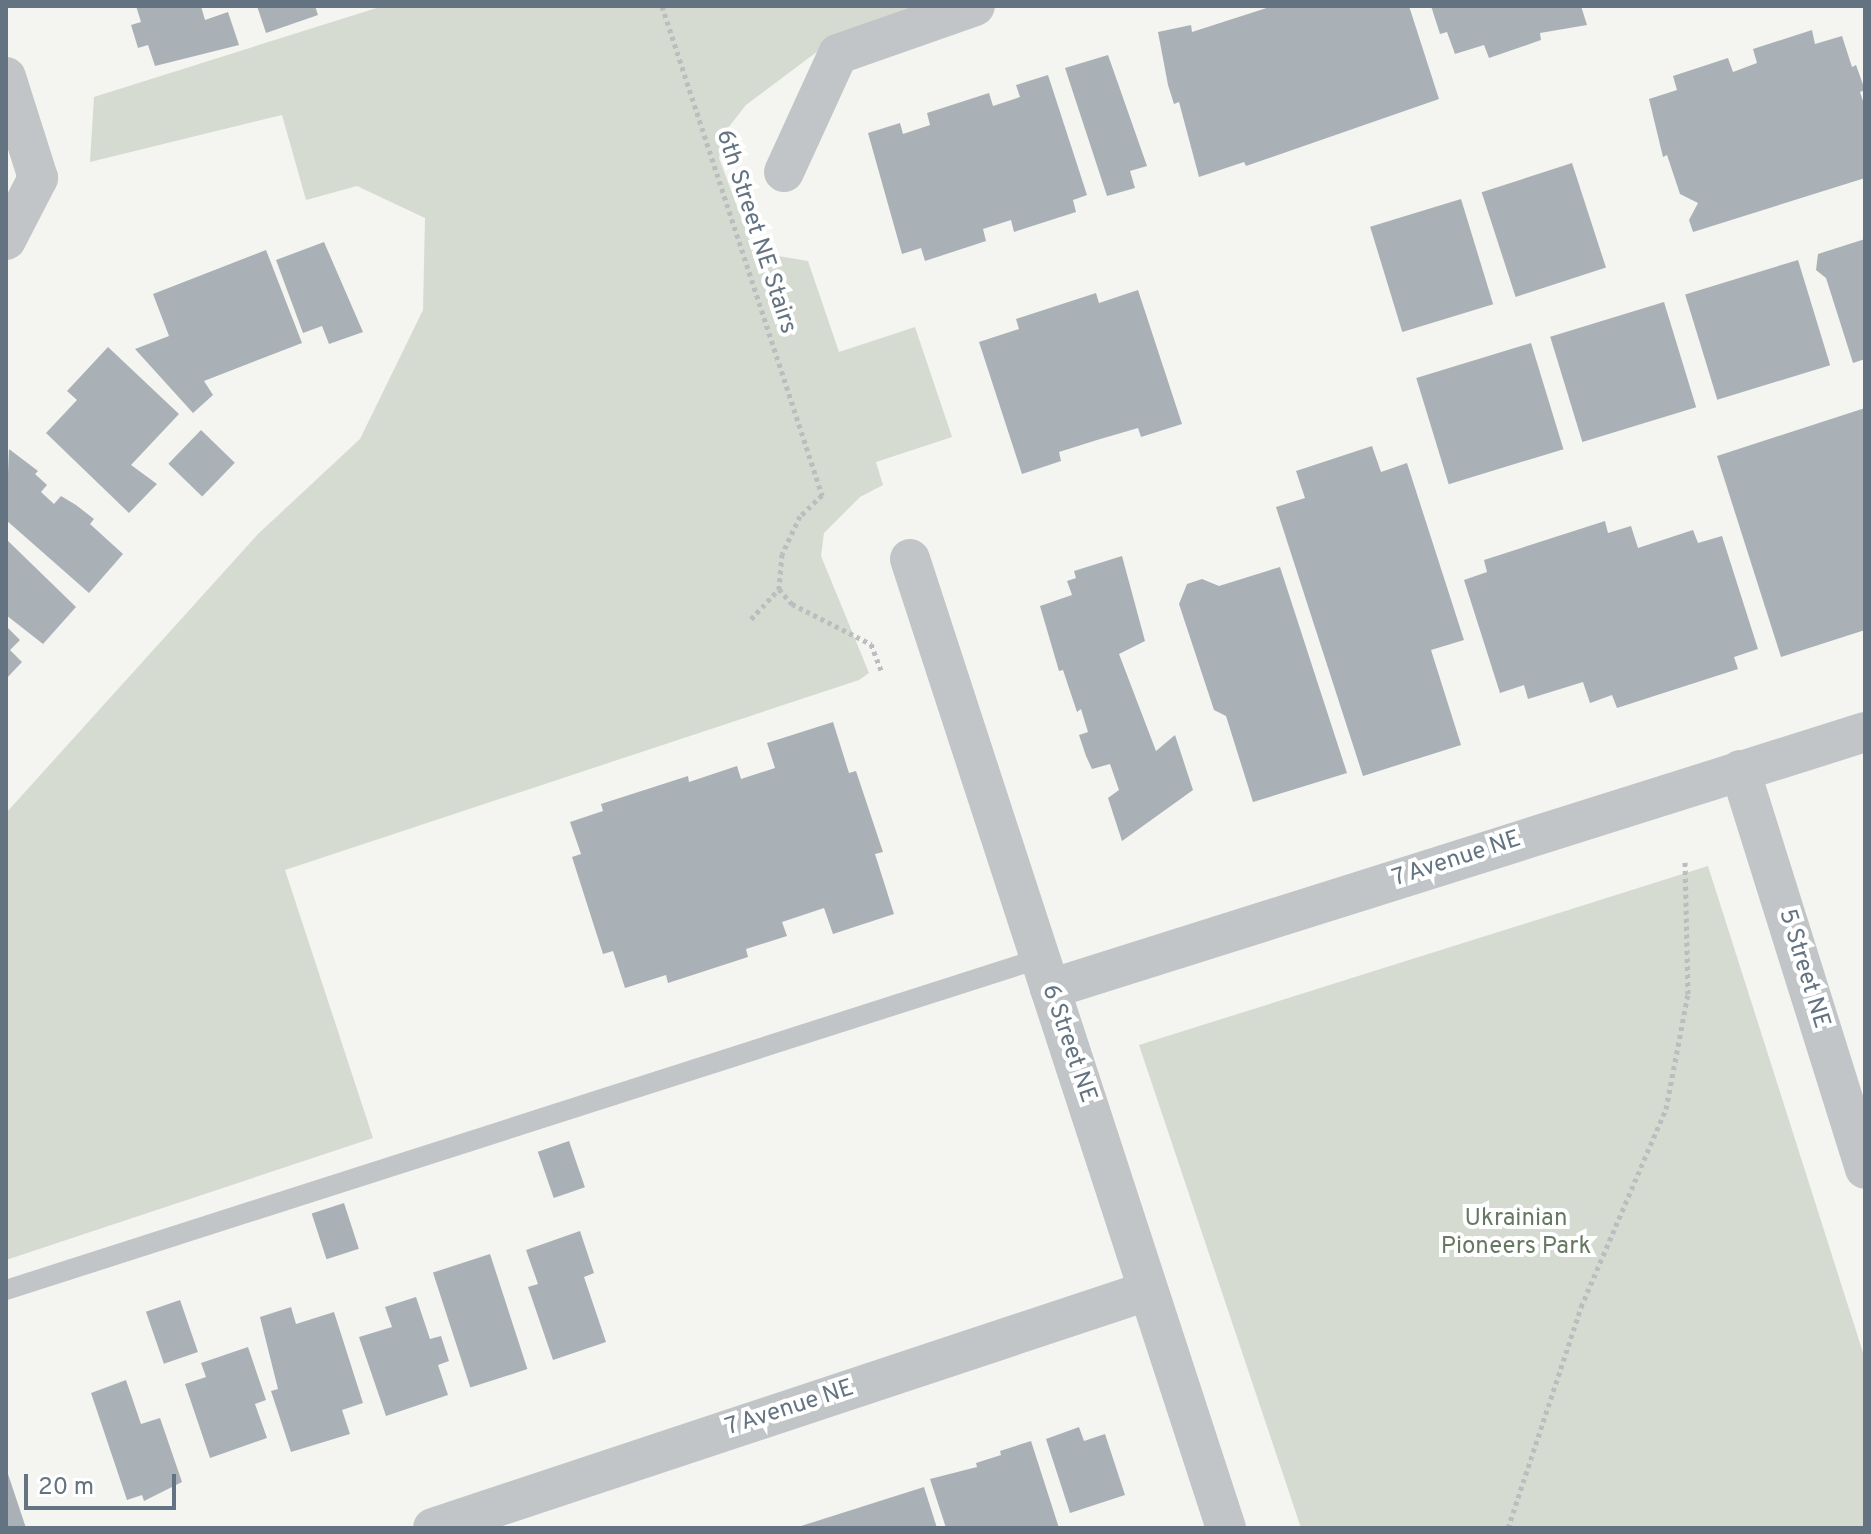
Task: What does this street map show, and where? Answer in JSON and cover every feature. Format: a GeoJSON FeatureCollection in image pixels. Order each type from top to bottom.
{"type":"FeatureCollection","features":[{"type":"Feature","properties":{"kind":"street"},"geometry":{"type":"LineString","coordinates":[[784,172],[838,54],[975,6]]}},
{"type":"Feature","properties":{"kind":"street"},"geometry":{"type":"LineString","coordinates":[[6,77],[22,183],[6,240]]}},
{"type":"Feature","properties":{"kind":"street","name":"6 Street NE"},"geometry":{"type":"LineString","coordinates":[[910,559],[1226,1528]]}},
{"type":"Feature","properties":{"kind":"street","name":"7 Avenue NE"},"geometry":{"type":"LineString","coordinates":[[1044,974],[1865,732]]}},
{"type":"Feature","properties":{"kind":"street","name":"5 Street NE"},"geometry":{"type":"LineString","coordinates":[[1740,770],[1865,1169]]}},
{"type":"Feature","properties":{"kind":"street","name":"7 Avenue NE"},"geometry":{"type":"LineString","coordinates":[[433,1528],[1147,1291]]}},
{"type":"Feature","properties":{"kind":"lane"},"geometry":{"type":"LineString","coordinates":[[6,1290],[1044,974]]}},
{"type":"Feature","properties":{"kind":"path","name":"6th Street NE Stairs"},"geometry":{"type":"LineString","coordinates":[[662,6],[822,495],[800,516],[782,554],[779,589]]}},
{"type":"Feature","properties":{"kind":"path"},"geometry":{"type":"LineString","coordinates":[[751,619],[779,589],[792,604],[871,644],[881,670]]}},
{"type":"Feature","properties":{"kind":"path"},"geometry":{"type":"LineString","coordinates":[[1508,1528],[1581,1307],[1666,1109],[1688,994],[1685,861]]}},
{"type":"Feature","properties":{"kind":"green space"},"geometry":{"type":"Polygon","coordinates":[[[383,6],[927,6],[830,42],[746,105],[724,133],[719,158],[754,252],[808,261],[839,352],[915,327],[952,437],[876,462],[883,485],[860,497],[824,533],[821,556],[869,673],[859,680],[285,870],[373,1138],[6,1260],[6,813],[258,534],[360,439],[423,310],[425,218],[357,186],[306,200],[282,115],[90,162],[94,97],[383,6]]]}},
{"type":"Feature","properties":{"kind":"green space","name":"Ukrainian Pioneers Park"},"geometry":{"type":"Polygon","coordinates":[[[1708,866],[1865,1359],[1865,1528],[1301,1528],[1139,1045],[1708,866]]]}},
{"type":"Feature","properties":{"kind":"building"},"geometry":{"type":"Polygon","coordinates":[[[136,6],[201,6],[205,20],[228,12],[239,45],[155,66],[148,45],[138,48],[131,25],[141,22],[136,6]]]}},
{"type":"Feature","properties":{"kind":"building"},"geometry":{"type":"Polygon","coordinates":[[[257,6],[315,6],[318,15],[266,33],[257,6]]]}},
{"type":"Feature","properties":{"kind":"building"},"geometry":{"type":"Polygon","coordinates":[[[1273,6],[1409,6],[1439,99],[1246,166],[1244,162],[1199,177],[1179,102],[1174,104],[1168,85],[1158,32],[1191,25],[1192,32],[1273,6]]]}},
{"type":"Feature","properties":{"kind":"building"},"geometry":{"type":"Polygon","coordinates":[[[1431,6],[1581,6],[1587,25],[1540,33],[1541,40],[1489,58],[1484,45],[1455,54],[1447,32],[1440,34],[1431,6]]]}},
{"type":"Feature","properties":{"kind":"building"},"geometry":{"type":"Polygon","coordinates":[[[1812,30],[1815,44],[1842,36],[1852,67],[1856,65],[1865,90],[1860,92],[1865,107],[1865,178],[1693,232],[1689,220],[1698,203],[1680,194],[1667,155],[1663,157],[1649,99],[1677,90],[1673,76],[1728,58],[1733,72],[1757,63],[1753,49],[1812,30]]]}},
{"type":"Feature","properties":{"kind":"building"},"geometry":{"type":"Polygon","coordinates":[[[1108,55],[1147,166],[1130,171],[1135,188],[1107,196],[1065,68],[1108,55]]]}},
{"type":"Feature","properties":{"kind":"building"},"geometry":{"type":"Polygon","coordinates":[[[1048,75],[1087,195],[1073,200],[1076,212],[1014,232],[1011,220],[983,229],[986,241],[925,261],[921,248],[902,254],[868,133],[900,123],[903,134],[930,125],[927,113],[989,93],[993,106],[1020,97],[1016,85],[1048,75]]]}},
{"type":"Feature","properties":{"kind":"building"},"geometry":{"type":"Polygon","coordinates":[[[1572,163],[1606,268],[1516,297],[1482,192],[1572,163]]]}},
{"type":"Feature","properties":{"kind":"building"},"geometry":{"type":"Polygon","coordinates":[[[1461,199],[1493,304],[1402,332],[1370,227],[1461,199]]]}},
{"type":"Feature","properties":{"kind":"building"},"geometry":{"type":"Polygon","coordinates":[[[1865,239],[1865,359],[1853,363],[1826,278],[1816,270],[1818,254],[1865,239]]]}},
{"type":"Feature","properties":{"kind":"building"},"geometry":{"type":"Polygon","coordinates":[[[324,242],[363,332],[329,344],[322,326],[303,333],[276,260],[324,242]]]}},
{"type":"Feature","properties":{"kind":"building"},"geometry":{"type":"Polygon","coordinates":[[[266,250],[302,343],[204,381],[213,395],[193,413],[135,349],[169,336],[153,294],[266,250]]]}},
{"type":"Feature","properties":{"kind":"building"},"geometry":{"type":"Polygon","coordinates":[[[1798,260],[1830,365],[1717,400],[1685,294],[1798,260]]]}},
{"type":"Feature","properties":{"kind":"building"},"geometry":{"type":"Polygon","coordinates":[[[1138,290],[1182,424],[1141,437],[1138,428],[1097,440],[1059,452],[1061,461],[1022,474],[979,342],[1019,329],[1016,319],[1096,293],[1099,303],[1138,290]]]}},
{"type":"Feature","properties":{"kind":"building"},"geometry":{"type":"Polygon","coordinates":[[[1664,302],[1696,407],[1582,442],[1550,337],[1664,302]]]}},
{"type":"Feature","properties":{"kind":"building"},"geometry":{"type":"Polygon","coordinates":[[[1531,343],[1563,449],[1449,484],[1416,378],[1531,343]]]}},
{"type":"Feature","properties":{"kind":"building"},"geometry":{"type":"Polygon","coordinates":[[[108,347],[179,414],[131,465],[157,484],[129,513],[46,433],[77,400],[67,391],[108,347]]]}},
{"type":"Feature","properties":{"kind":"building"},"geometry":{"type":"Polygon","coordinates":[[[1865,408],[1865,630],[1781,657],[1717,456],[1865,408]]]}},
{"type":"Feature","properties":{"kind":"building"},"geometry":{"type":"Polygon","coordinates":[[[201,430],[235,463],[202,496],[168,464],[201,430]]]}},
{"type":"Feature","properties":{"kind":"building"},"geometry":{"type":"Polygon","coordinates":[[[1372,446],[1381,472],[1407,463],[1464,640],[1431,650],[1461,745],[1363,776],[1276,507],[1305,498],[1296,471],[1372,446]]]}},
{"type":"Feature","properties":{"kind":"building"},"geometry":{"type":"Polygon","coordinates":[[[9,449],[38,471],[35,474],[47,485],[41,492],[54,504],[61,496],[76,505],[94,519],[90,524],[123,554],[89,593],[6,520],[9,449]]]}},
{"type":"Feature","properties":{"kind":"building"},"geometry":{"type":"Polygon","coordinates":[[[1605,521],[1608,533],[1631,526],[1638,548],[1693,530],[1698,543],[1722,536],[1758,649],[1734,657],[1738,669],[1617,708],[1612,695],[1590,703],[1583,682],[1528,699],[1524,685],[1500,693],[1464,580],[1487,572],[1484,560],[1605,521]]]}},
{"type":"Feature","properties":{"kind":"building"},"geometry":{"type":"Polygon","coordinates":[[[6,539],[76,607],[43,644],[6,615],[6,539]]]}},
{"type":"Feature","properties":{"kind":"building"},"geometry":{"type":"Polygon","coordinates":[[[1122,556],[1145,641],[1119,654],[1156,751],[1175,735],[1193,790],[1122,841],[1108,798],[1119,790],[1110,764],[1092,769],[1086,756],[1079,735],[1088,732],[1081,709],[1077,712],[1063,670],[1059,671],[1040,606],[1072,595],[1067,581],[1076,578],[1074,571],[1122,556]]]}},
{"type":"Feature","properties":{"kind":"building"},"geometry":{"type":"Polygon","coordinates":[[[1280,567],[1347,773],[1253,802],[1226,716],[1214,710],[1179,604],[1187,584],[1202,579],[1219,586],[1280,567]]]}},
{"type":"Feature","properties":{"kind":"building"},"geometry":{"type":"Polygon","coordinates":[[[6,626],[20,640],[10,650],[22,662],[6,679],[6,626]]]}},
{"type":"Feature","properties":{"kind":"building"},"geometry":{"type":"Polygon","coordinates":[[[833,722],[849,773],[856,771],[883,852],[875,854],[894,914],[833,934],[824,908],[782,922],[787,936],[746,949],[748,957],[668,983],[666,975],[625,988],[613,951],[603,954],[572,857],[581,854],[570,822],[603,811],[601,804],[688,776],[689,782],[737,766],[741,779],[775,768],[767,743],[833,722]]]}},
{"type":"Feature","properties":{"kind":"building"},"geometry":{"type":"Polygon","coordinates":[[[569,1141],[585,1187],[554,1198],[538,1152],[569,1141]]]}},
{"type":"Feature","properties":{"kind":"building"},"geometry":{"type":"Polygon","coordinates":[[[344,1203],[359,1249],[326,1259],[312,1214],[344,1203]]]}},
{"type":"Feature","properties":{"kind":"building"},"geometry":{"type":"Polygon","coordinates":[[[580,1231],[594,1273],[584,1277],[606,1342],[553,1360],[528,1287],[538,1284],[526,1250],[580,1231]]]}},
{"type":"Feature","properties":{"kind":"building"},"geometry":{"type":"Polygon","coordinates":[[[490,1254],[527,1369],[470,1388],[433,1273],[490,1254]]]}},
{"type":"Feature","properties":{"kind":"building"},"geometry":{"type":"Polygon","coordinates":[[[416,1297],[430,1339],[441,1336],[449,1361],[438,1365],[448,1395],[386,1416],[359,1337],[392,1327],[385,1307],[416,1297]]]}},
{"type":"Feature","properties":{"kind":"building"},"geometry":{"type":"Polygon","coordinates":[[[180,1300],[198,1352],[164,1364],[146,1312],[180,1300]]]}},
{"type":"Feature","properties":{"kind":"building"},"geometry":{"type":"Polygon","coordinates":[[[291,1307],[296,1324],[334,1312],[363,1403],[342,1410],[350,1434],[291,1452],[271,1391],[278,1389],[260,1317],[291,1307]]]}},
{"type":"Feature","properties":{"kind":"building"},"geometry":{"type":"Polygon","coordinates":[[[248,1347],[266,1400],[255,1404],[267,1438],[210,1458],[185,1384],[206,1377],[201,1363],[248,1347]]]}},
{"type":"Feature","properties":{"kind":"building"},"geometry":{"type":"Polygon","coordinates":[[[126,1380],[141,1424],[160,1418],[182,1482],[144,1501],[142,1495],[127,1500],[91,1393],[126,1380]]]}},
{"type":"Feature","properties":{"kind":"building"},"geometry":{"type":"Polygon","coordinates":[[[1079,1427],[1084,1441],[1105,1434],[1125,1495],[1070,1513],[1046,1439],[1079,1427]]]}},
{"type":"Feature","properties":{"kind":"building"},"geometry":{"type":"Polygon","coordinates":[[[1031,1441],[1059,1528],[946,1528],[930,1479],[977,1467],[976,1463],[1001,1455],[1000,1451],[1031,1441]]]}},
{"type":"Feature","properties":{"kind":"building"},"geometry":{"type":"Polygon","coordinates":[[[7,1471],[26,1528],[6,1528],[7,1471]]]}},
{"type":"Feature","properties":{"kind":"building"},"geometry":{"type":"Polygon","coordinates":[[[924,1487],[937,1528],[798,1528],[798,1527],[924,1487]]]}}]}
